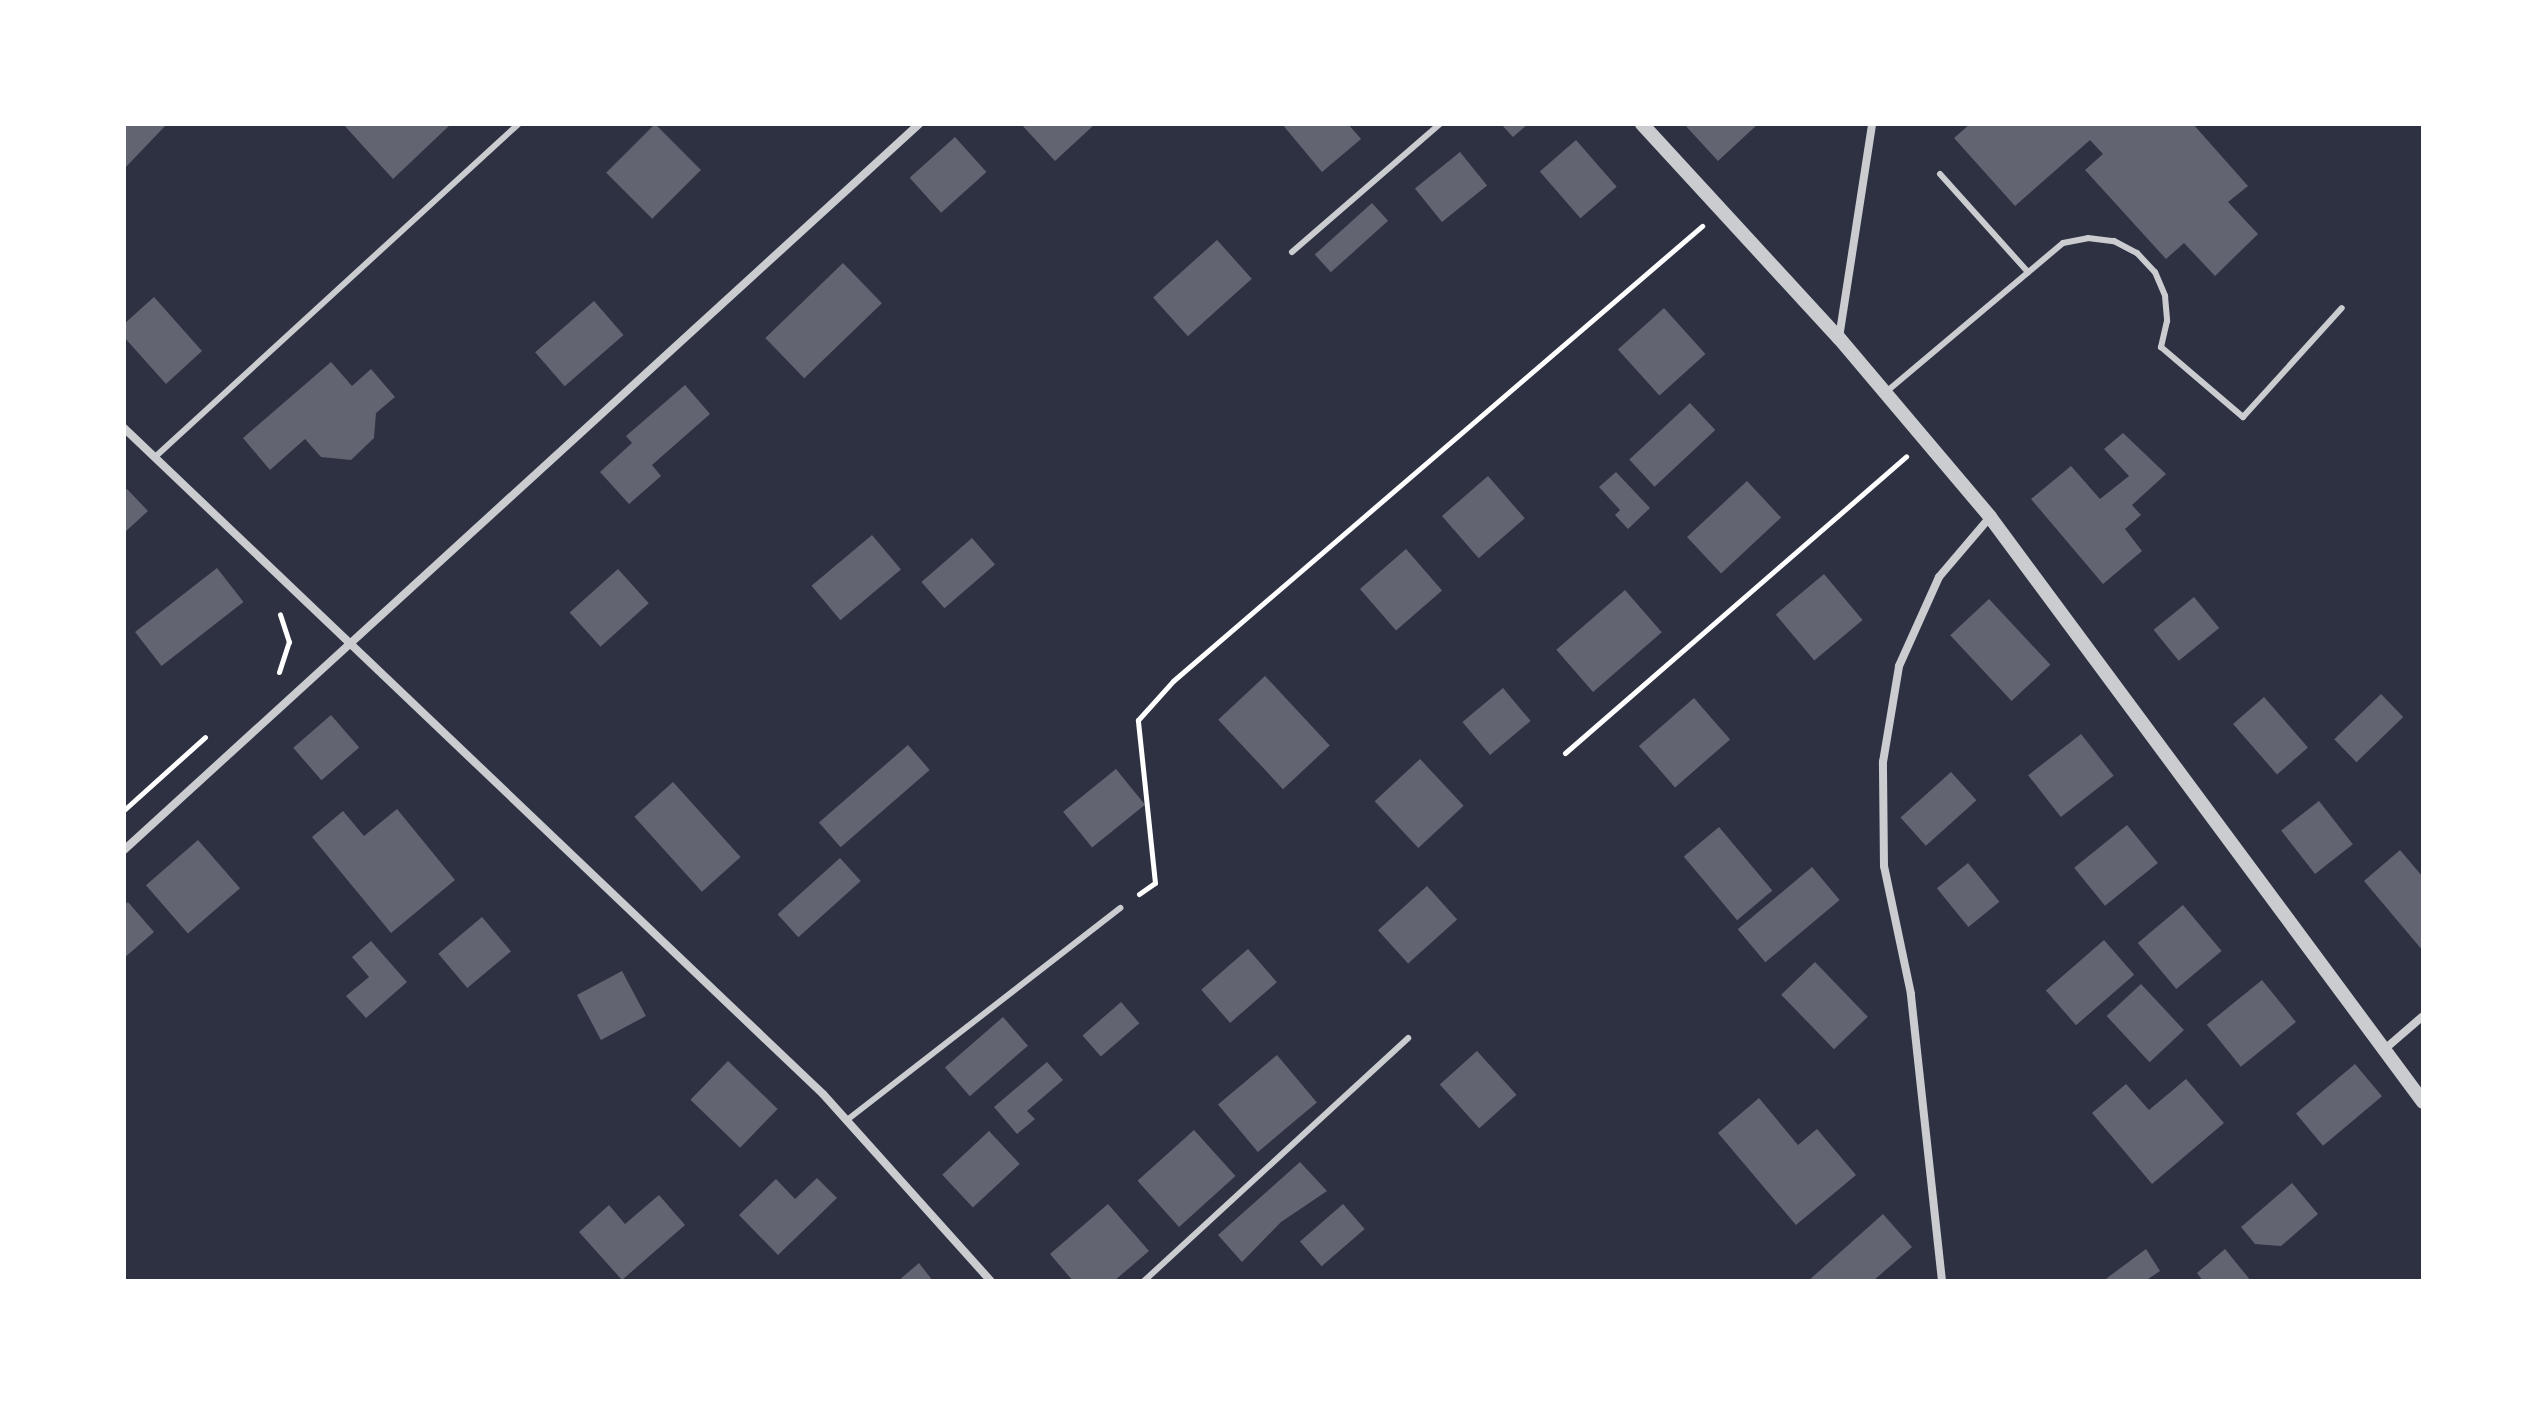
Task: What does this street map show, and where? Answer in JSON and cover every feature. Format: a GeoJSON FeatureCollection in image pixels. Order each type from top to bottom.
{"type":"FeatureCollection","features":[{"type":"Feature","properties":{"kind":"street"},"geometry":{"type":"LineString","coordinates":[[124,850],[346,642],[399,601],[919,124]]}},
{"type":"Feature","properties":{"kind":"street"},"geometry":{"type":"LineString","coordinates":[[1642,124],[1839,338],[1990,517],[2423,1102]]}},
{"type":"Feature","properties":{"kind":"street"},"geometry":{"type":"LineString","coordinates":[[1839,338],[1872,124]]}},
{"type":"Feature","properties":{"kind":"street"},"geometry":{"type":"LineString","coordinates":[[124,428],[847,1120],[991,1281]]}},
{"type":"Feature","properties":{"kind":"street"},"geometry":{"type":"LineString","coordinates":[[1942,1281],[1911,994],[1884,866],[1883,762],[1899,666],[1939,577],[1990,517]]}},
{"type":"Feature","properties":{"kind":"street"},"geometry":{"type":"LineString","coordinates":[[2386,1048],[2423,1016]]}},
{"type":"Feature","properties":{"kind":"lane"},"geometry":{"type":"LineString","coordinates":[[155,457],[519,124]]}},
{"type":"Feature","properties":{"kind":"lane"},"geometry":{"type":"LineString","coordinates":[[1292,252],[1440,124]]}},
{"type":"Feature","properties":{"kind":"lane"},"geometry":{"type":"LineString","coordinates":[[1940,174],[2028,272]]}},
{"type":"Feature","properties":{"kind":"lane"},"geometry":{"type":"LineString","coordinates":[[1886,392],[2063,243],[2088,238],[2114,241],[2137,253],[2155,272],[2165,296],[2167,321],[2161,347],[2243,417],[2342,308]]}},
{"type":"Feature","properties":{"kind":"lane"},"geometry":{"type":"LineString","coordinates":[[847,1120],[1120,908]]}},
{"type":"Feature","properties":{"kind":"lane"},"geometry":{"type":"LineString","coordinates":[[1144,1281],[1408,1038]]}},
{"type":"Feature","properties":{"kind":"path"},"geometry":{"type":"LineString","coordinates":[[1120,908],[1155,883],[1138,720],[1173,681],[1720,209]]}},
{"type":"Feature","properties":{"kind":"path"},"geometry":{"type":"LineString","coordinates":[[1565,753],[1925,439]]}},
{"type":"Feature","properties":{"kind":"path"},"geometry":{"type":"LineString","coordinates":[[267,682],[279,672],[289,642],[282,617],[272,606]]}},
{"type":"Feature","properties":{"kind":"path"},"geometry":{"type":"LineString","coordinates":[[124,810],[209,734]]}},
{"type":"Feature","properties":{"kind":"building"},"geometry":{"type":"Polygon","coordinates":[[[124,124],[167,124],[124,169],[124,124]]]}},
{"type":"Feature","properties":{"kind":"building"},"geometry":{"type":"Polygon","coordinates":[[[343,124],[451,124],[393,179],[343,124]]]}},
{"type":"Feature","properties":{"kind":"building"},"geometry":{"type":"Polygon","coordinates":[[[655,124],[701,170],[652,219],[606,173],[655,124]]]}},
{"type":"Feature","properties":{"kind":"building"},"geometry":{"type":"Polygon","coordinates":[[[1021,124],[1095,124],[1055,161],[1021,124]]]}},
{"type":"Feature","properties":{"kind":"building"},"geometry":{"type":"Polygon","coordinates":[[[1282,124],[1348,124],[1361,139],[1322,172],[1282,124]]]}},
{"type":"Feature","properties":{"kind":"building"},"geometry":{"type":"Polygon","coordinates":[[[1501,124],[1528,124],[1513,137],[1501,124]]]}},
{"type":"Feature","properties":{"kind":"building"},"geometry":{"type":"Polygon","coordinates":[[[1684,124],[1758,124],[1718,161],[1684,124]]]}},
{"type":"Feature","properties":{"kind":"building"},"geometry":{"type":"Polygon","coordinates":[[[1970,124],[2193,124],[2248,186],[2228,202],[2258,234],[2215,276],[2184,243],[2166,259],[2085,170],[2103,154],[2090,140],[2015,206],[1954,138],[1970,124]]]}},
{"type":"Feature","properties":{"kind":"building"},"geometry":{"type":"Polygon","coordinates":[[[955,137],[986,172],[941,213],[910,178],[955,137]]]}},
{"type":"Feature","properties":{"kind":"building"},"geometry":{"type":"Polygon","coordinates":[[[1576,140],[1617,187],[1580,218],[1540,171],[1576,140]]]}},
{"type":"Feature","properties":{"kind":"building"},"geometry":{"type":"Polygon","coordinates":[[[1460,152],[1487,185],[1442,222],[1415,189],[1460,152]]]}},
{"type":"Feature","properties":{"kind":"building"},"geometry":{"type":"Polygon","coordinates":[[[1372,203],[1388,221],[1331,272],[1315,255],[1372,203]]]}},
{"type":"Feature","properties":{"kind":"building"},"geometry":{"type":"Polygon","coordinates":[[[1217,240],[1252,279],[1188,336],[1153,298],[1217,240]]]}},
{"type":"Feature","properties":{"kind":"building"},"geometry":{"type":"Polygon","coordinates":[[[843,263],[882,303],[804,378],[765,338],[843,263]]]}},
{"type":"Feature","properties":{"kind":"building"},"geometry":{"type":"Polygon","coordinates":[[[154,297],[202,351],[166,384],[124,337],[124,324],[154,297]]]}},
{"type":"Feature","properties":{"kind":"building"},"geometry":{"type":"Polygon","coordinates":[[[594,301],[624,335],[565,386],[535,352],[594,301]]]}},
{"type":"Feature","properties":{"kind":"building"},"geometry":{"type":"Polygon","coordinates":[[[1664,308],[1705,354],[1659,396],[1618,349],[1664,308]]]}},
{"type":"Feature","properties":{"kind":"building"},"geometry":{"type":"Polygon","coordinates":[[[331,362],[352,386],[371,369],[395,397],[376,413],[374,438],[351,460],[321,457],[305,439],[270,470],[243,438],[331,362]]]}},
{"type":"Feature","properties":{"kind":"building"},"geometry":{"type":"Polygon","coordinates":[[[685,385],[710,414],[652,465],[661,476],[629,504],[600,472],[632,443],[626,436],[685,385]]]}},
{"type":"Feature","properties":{"kind":"building"},"geometry":{"type":"Polygon","coordinates":[[[1690,403],[1715,430],[1655,487],[1629,460],[1690,403]]]}},
{"type":"Feature","properties":{"kind":"building"},"geometry":{"type":"Polygon","coordinates":[[[2123,433],[2166,474],[2132,505],[2141,515],[2125,529],[2142,551],[2103,584],[2031,499],[2071,466],[2100,499],[2129,476],[2104,449],[2123,433]]]}},
{"type":"Feature","properties":{"kind":"building"},"geometry":{"type":"Polygon","coordinates":[[[1616,472],[1650,508],[1628,529],[1615,515],[1620,510],[1599,487],[1616,472]]]}},
{"type":"Feature","properties":{"kind":"building"},"geometry":{"type":"Polygon","coordinates":[[[1488,476],[1525,518],[1479,558],[1442,516],[1488,476]]]}},
{"type":"Feature","properties":{"kind":"building"},"geometry":{"type":"Polygon","coordinates":[[[1747,481],[1781,518],[1721,573],[1687,537],[1747,481]]]}},
{"type":"Feature","properties":{"kind":"building"},"geometry":{"type":"Polygon","coordinates":[[[127,489],[148,511],[124,533],[124,492],[127,489]]]}},
{"type":"Feature","properties":{"kind":"building"},"geometry":{"type":"Polygon","coordinates":[[[872,535],[901,569],[840,620],[811,586],[872,535]]]}},
{"type":"Feature","properties":{"kind":"building"},"geometry":{"type":"Polygon","coordinates":[[[972,538],[995,564],[944,608],[921,582],[972,538]]]}},
{"type":"Feature","properties":{"kind":"building"},"geometry":{"type":"Polygon","coordinates":[[[1406,549],[1442,591],[1396,631],[1360,589],[1406,549]]]}},
{"type":"Feature","properties":{"kind":"building"},"geometry":{"type":"Polygon","coordinates":[[[217,568],[243,602],[162,666],[135,632],[217,568]]]}},
{"type":"Feature","properties":{"kind":"building"},"geometry":{"type":"Polygon","coordinates":[[[618,569],[649,603],[600,647],[570,612],[618,569]]]}},
{"type":"Feature","properties":{"kind":"building"},"geometry":{"type":"Polygon","coordinates":[[[1824,574],[1863,620],[1814,660],[1776,614],[1824,574]]]}},
{"type":"Feature","properties":{"kind":"building"},"geometry":{"type":"Polygon","coordinates":[[[1625,590],[1662,632],[1593,692],[1556,650],[1625,590]]]}},
{"type":"Feature","properties":{"kind":"building"},"geometry":{"type":"Polygon","coordinates":[[[2194,597],[2219,628],[2179,661],[2154,630],[2194,597]]]}},
{"type":"Feature","properties":{"kind":"building"},"geometry":{"type":"Polygon","coordinates":[[[1989,599],[2050,665],[2012,701],[1950,635],[1989,599]]]}},
{"type":"Feature","properties":{"kind":"building"},"geometry":{"type":"Polygon","coordinates":[[[1265,676],[1330,745],[1283,789],[1218,720],[1265,676]]]}},
{"type":"Feature","properties":{"kind":"building"},"geometry":{"type":"Polygon","coordinates":[[[1503,688],[1531,721],[1490,755],[1462,722],[1503,688]]]}},
{"type":"Feature","properties":{"kind":"building"},"geometry":{"type":"Polygon","coordinates":[[[2381,694],[2403,717],[2356,762],[2334,739],[2381,694]]]}},
{"type":"Feature","properties":{"kind":"building"},"geometry":{"type":"Polygon","coordinates":[[[2264,697],[2308,748],[2277,774],[2233,724],[2264,697]]]}},
{"type":"Feature","properties":{"kind":"building"},"geometry":{"type":"Polygon","coordinates":[[[1694,698],[1730,740],[1675,787],[1639,746],[1694,698]]]}},
{"type":"Feature","properties":{"kind":"building"},"geometry":{"type":"Polygon","coordinates":[[[331,715],[359,747],[321,780],[293,748],[331,715]]]}},
{"type":"Feature","properties":{"kind":"building"},"geometry":{"type":"Polygon","coordinates":[[[2081,734],[2114,776],[2061,817],[2028,775],[2081,734]]]}},
{"type":"Feature","properties":{"kind":"building"},"geometry":{"type":"Polygon","coordinates":[[[908,745],[930,770],[841,847],[819,822],[908,745]]]}},
{"type":"Feature","properties":{"kind":"building"},"geometry":{"type":"Polygon","coordinates":[[[1420,759],[1464,806],[1418,848],[1375,801],[1420,759]]]}},
{"type":"Feature","properties":{"kind":"building"},"geometry":{"type":"Polygon","coordinates":[[[1116,769],[1145,805],[1092,848],[1063,812],[1116,769]]]}},
{"type":"Feature","properties":{"kind":"building"},"geometry":{"type":"Polygon","coordinates":[[[1951,772],[1976,800],[1926,846],[1900,818],[1951,772]]]}},
{"type":"Feature","properties":{"kind":"building"},"geometry":{"type":"Polygon","coordinates":[[[673,782],[741,857],[702,892],[634,817],[673,782]]]}},
{"type":"Feature","properties":{"kind":"building"},"geometry":{"type":"Polygon","coordinates":[[[2319,801],[2353,844],[2315,874],[2281,831],[2319,801]]]}},
{"type":"Feature","properties":{"kind":"building"},"geometry":{"type":"Polygon","coordinates":[[[397,809],[455,880],[391,933],[312,837],[343,811],[364,836],[397,809]]]}},
{"type":"Feature","properties":{"kind":"building"},"geometry":{"type":"Polygon","coordinates":[[[2127,825],[2158,863],[2105,906],[2074,868],[2127,825]]]}},
{"type":"Feature","properties":{"kind":"building"},"geometry":{"type":"Polygon","coordinates":[[[1719,827],[1772,891],[1737,920],[1684,857],[1719,827]]]}},
{"type":"Feature","properties":{"kind":"building"},"geometry":{"type":"Polygon","coordinates":[[[198,840],[240,888],[188,934],[146,885],[198,840]]]}},
{"type":"Feature","properties":{"kind":"building"},"geometry":{"type":"Polygon","coordinates":[[[2400,850],[2423,877],[2423,951],[2364,881],[2400,850]]]}},
{"type":"Feature","properties":{"kind":"building"},"geometry":{"type":"Polygon","coordinates":[[[840,858],[861,881],[798,937],[778,914],[840,858]]]}},
{"type":"Feature","properties":{"kind":"building"},"geometry":{"type":"Polygon","coordinates":[[[1968,863],[1999,902],[1968,927],[1937,888],[1968,863]]]}},
{"type":"Feature","properties":{"kind":"building"},"geometry":{"type":"Polygon","coordinates":[[[1812,867],[1840,900],[1765,962],[1738,929],[1812,867]]]}},
{"type":"Feature","properties":{"kind":"building"},"geometry":{"type":"Polygon","coordinates":[[[1427,886],[1457,919],[1408,964],[1378,930],[1427,886]]]}},
{"type":"Feature","properties":{"kind":"building"},"geometry":{"type":"Polygon","coordinates":[[[128,902],[154,932],[124,958],[124,905],[128,902]]]}},
{"type":"Feature","properties":{"kind":"building"},"geometry":{"type":"Polygon","coordinates":[[[2183,905],[2222,951],[2176,989],[2138,943],[2183,905]]]}},
{"type":"Feature","properties":{"kind":"building"},"geometry":{"type":"Polygon","coordinates":[[[482,917],[511,951],[467,988],[438,954],[482,917]]]}},
{"type":"Feature","properties":{"kind":"building"},"geometry":{"type":"Polygon","coordinates":[[[2104,940],[2134,975],[2076,1025],[2046,991],[2104,940]]]}},
{"type":"Feature","properties":{"kind":"building"},"geometry":{"type":"Polygon","coordinates":[[[371,941],[407,982],[366,1018],[346,996],[369,977],[352,957],[371,941]]]}},
{"type":"Feature","properties":{"kind":"building"},"geometry":{"type":"Polygon","coordinates":[[[1248,949],[1277,982],[1230,1023],[1201,990],[1248,949]]]}},
{"type":"Feature","properties":{"kind":"building"},"geometry":{"type":"Polygon","coordinates":[[[1815,962],[1868,1017],[1834,1049],[1781,995],[1815,962]]]}},
{"type":"Feature","properties":{"kind":"building"},"geometry":{"type":"Polygon","coordinates":[[[622,971],[646,1016],[601,1040],[577,995],[622,971]]]}},
{"type":"Feature","properties":{"kind":"building"},"geometry":{"type":"Polygon","coordinates":[[[2262,980],[2296,1022],[2241,1067],[2207,1025],[2262,980]]]}},
{"type":"Feature","properties":{"kind":"building"},"geometry":{"type":"Polygon","coordinates":[[[2141,984],[2184,1030],[2150,1062],[2107,1016],[2141,984]]]}},
{"type":"Feature","properties":{"kind":"building"},"geometry":{"type":"Polygon","coordinates":[[[1121,1002],[1139,1023],[1101,1057],[1083,1035],[1121,1002]]]}},
{"type":"Feature","properties":{"kind":"building"},"geometry":{"type":"Polygon","coordinates":[[[1003,1017],[1028,1046],[970,1096],[945,1068],[1003,1017]]]}},
{"type":"Feature","properties":{"kind":"building"},"geometry":{"type":"Polygon","coordinates":[[[1477,1051],[1516,1095],[1479,1128],[1440,1084],[1477,1051]]]}},
{"type":"Feature","properties":{"kind":"building"},"geometry":{"type":"Polygon","coordinates":[[[1277,1055],[1317,1102],[1258,1152],[1218,1104],[1277,1055]]]}},
{"type":"Feature","properties":{"kind":"building"},"geometry":{"type":"Polygon","coordinates":[[[728,1061],[778,1109],[740,1148],[690,1100],[728,1061]]]}},
{"type":"Feature","properties":{"kind":"building"},"geometry":{"type":"Polygon","coordinates":[[[1047,1062],[1063,1080],[1027,1111],[1035,1119],[1017,1134],[994,1107],[1047,1062]]]}},
{"type":"Feature","properties":{"kind":"building"},"geometry":{"type":"Polygon","coordinates":[[[2355,1064],[2382,1096],[2323,1146],[2296,1113],[2355,1064]]]}},
{"type":"Feature","properties":{"kind":"building"},"geometry":{"type":"Polygon","coordinates":[[[2186,1079],[2224,1123],[2152,1184],[2092,1113],[2126,1084],[2149,1110],[2186,1079]]]}},
{"type":"Feature","properties":{"kind":"building"},"geometry":{"type":"Polygon","coordinates":[[[1759,1098],[1798,1145],[1817,1129],[1856,1175],[1796,1225],[1718,1133],[1759,1098]]]}},
{"type":"Feature","properties":{"kind":"building"},"geometry":{"type":"Polygon","coordinates":[[[1194,1130],[1235,1176],[1179,1227],[1138,1181],[1194,1130]]]}},
{"type":"Feature","properties":{"kind":"building"},"geometry":{"type":"Polygon","coordinates":[[[989,1131],[1020,1164],[973,1208],[942,1175],[989,1131]]]}},
{"type":"Feature","properties":{"kind":"building"},"geometry":{"type":"Polygon","coordinates":[[[1300,1162],[1327,1191],[1281,1222],[1242,1262],[1218,1235],[1300,1162]]]}},
{"type":"Feature","properties":{"kind":"building"},"geometry":{"type":"Polygon","coordinates":[[[817,1178],[837,1198],[778,1255],[739,1215],[776,1179],[795,1199],[817,1178]]]}},
{"type":"Feature","properties":{"kind":"building"},"geometry":{"type":"Polygon","coordinates":[[[2292,1183],[2318,1214],[2281,1246],[2255,1244],[2241,1227],[2292,1183]]]}},
{"type":"Feature","properties":{"kind":"building"},"geometry":{"type":"Polygon","coordinates":[[[659,1195],[685,1225],[622,1280],[579,1232],[609,1205],[625,1224],[659,1195]]]}},
{"type":"Feature","properties":{"kind":"building"},"geometry":{"type":"Polygon","coordinates":[[[1108,1204],[1149,1251],[1114,1281],[1073,1281],[1050,1254],[1108,1204]]]}},
{"type":"Feature","properties":{"kind":"building"},"geometry":{"type":"Polygon","coordinates":[[[1343,1204],[1365,1229],[1322,1266],[1300,1241],[1343,1204]]]}},
{"type":"Feature","properties":{"kind":"building"},"geometry":{"type":"Polygon","coordinates":[[[1883,1214],[1912,1247],[1873,1281],[1808,1281],[1883,1214]]]}},
{"type":"Feature","properties":{"kind":"building"},"geometry":{"type":"Polygon","coordinates":[[[2146,1249],[2160,1271],[2145,1281],[2103,1281],[2146,1249]]]}},
{"type":"Feature","properties":{"kind":"building"},"geometry":{"type":"Polygon","coordinates":[[[2225,1249],[2251,1281],[2203,1281],[2197,1273],[2225,1249]]]}},
{"type":"Feature","properties":{"kind":"building"},"geometry":{"type":"Polygon","coordinates":[[[919,1263],[933,1281],[898,1281],[919,1263]]]}}]}
